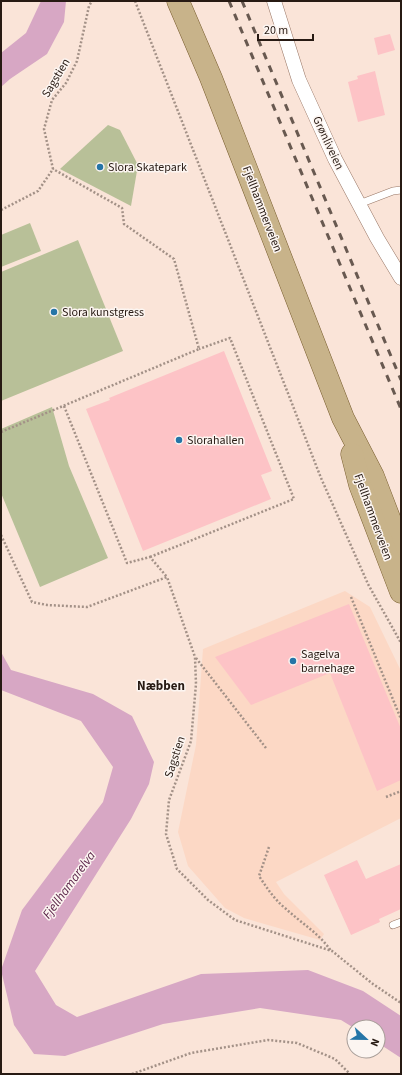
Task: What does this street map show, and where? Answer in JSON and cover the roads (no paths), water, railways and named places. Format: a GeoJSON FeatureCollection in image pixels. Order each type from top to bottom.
{"type":"FeatureCollection","features":[{"type":"Feature","properties":{"kind":"main road","name":"Fjellhammerveien"},"geometry":{"type":"LineString","coordinates":[[178,1],[211,78],[343,418],[373,476],[401,549]]}},
{"type":"Feature","properties":{"kind":"main road","name":"Fjellhammerveien"},"geometry":{"type":"LineString","coordinates":[[343,418],[360,485],[401,592]]}},
{"type":"Feature","properties":{"kind":"street","name":"Grønliveien"},"geometry":{"type":"LineString","coordinates":[[274,1],[299,80],[335,159],[401,278]]}},
{"type":"Feature","properties":{"kind":"lane"},"geometry":{"type":"LineString","coordinates":[[359,204],[394,191],[401,190]]}},
{"type":"Feature","properties":{"kind":"lane"},"geometry":{"type":"LineString","coordinates":[[394,925],[401,922]]}},
{"type":"Feature","properties":{"kind":"water"},"geometry":{"type":"Polygon","coordinates":[[[41,1],[66,1],[64,22],[47,54],[10,79],[1,87],[1,53],[26,33],[41,1]]]}},
{"type":"Feature","properties":{"kind":"water","name":"Fjellhamarelva"},"geometry":{"type":"Polygon","coordinates":[[[1,652],[11,670],[93,694],[132,716],[154,762],[149,784],[131,819],[35,971],[56,1005],[77,1017],[201,974],[308,970],[363,991],[401,1016],[401,1058],[386,1048],[386,1019],[346,1019],[346,1023],[341,1020],[260,1008],[163,1024],[65,1056],[34,1054],[14,1025],[1,970],[22,910],[103,802],[113,767],[81,721],[1,690],[1,652]]]}},
{"type":"Feature","properties":{"kind":"railway"},"geometry":{"type":"LineString","coordinates":[[229,1],[401,409]]}},
{"type":"Feature","properties":{"kind":"railway"},"geometry":{"type":"LineString","coordinates":[[242,1],[401,380]]}},
{"type":"Feature","properties":{"kind":"place","name":"Slora Skatepark"},"geometry":{"type":"Point","coordinates":[100,167]}},
{"type":"Feature","properties":{"kind":"place","name":"Slora kunstgress"},"geometry":{"type":"Point","coordinates":[54,312]}},
{"type":"Feature","properties":{"kind":"place","name":"Slorahallen"},"geometry":{"type":"Point","coordinates":[179,440]}},
{"type":"Feature","properties":{"kind":"place","name":"Sagelva barnehage"},"geometry":{"type":"Point","coordinates":[293,661]}},
{"type":"Feature","properties":{"kind":"district","name":"Næbben"},"geometry":{"type":"Point","coordinates":[161,686]}}]}
